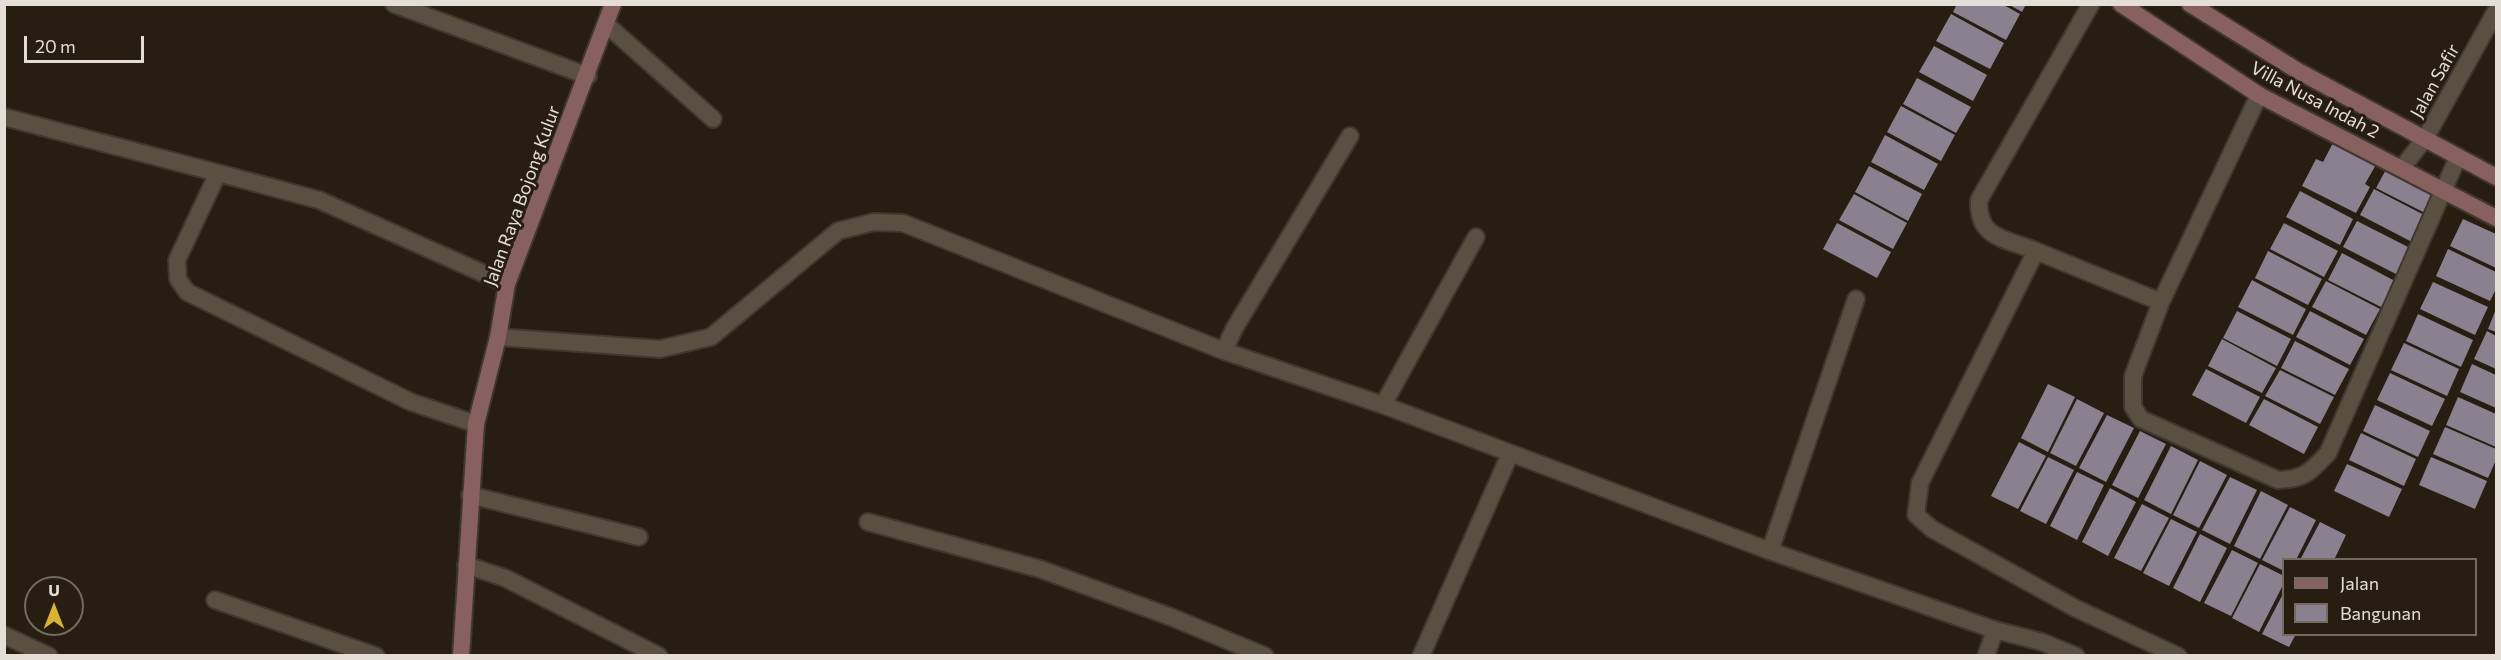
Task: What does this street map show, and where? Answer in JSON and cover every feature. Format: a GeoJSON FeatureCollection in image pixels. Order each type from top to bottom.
{"type":"FeatureCollection","features":[{"type":"Feature","properties":{"kind":"main road","name":"Jalan Raya Bojong Kulur"},"geometry":{"type":"LineString","coordinates":[[461,656],[476,424],[498,337],[507,284],[588,76],[613,4]]}},
{"type":"Feature","properties":{"kind":"main road","name":"Villa Nusa Indah 2"},"geometry":{"type":"LineString","coordinates":[[2121,4],[2259,95],[2496,218]]}},
{"type":"Feature","properties":{"kind":"main road","name":"Villa Nusa Indah 2"},"geometry":{"type":"LineString","coordinates":[[2198,7],[2298,71],[2426,137],[2496,177]]}},
{"type":"Feature","properties":{"kind":"street"},"geometry":{"type":"LineString","coordinates":[[394,4],[588,76]]}},
{"type":"Feature","properties":{"kind":"street"},"geometry":{"type":"LineString","coordinates":[[2091,4],[1979,200],[1981,222],[1986,231],[2161,302]]}},
{"type":"Feature","properties":{"kind":"street","name":"Jalan Safir"},"geometry":{"type":"LineString","coordinates":[[2402,168],[2426,137],[2496,11]]}},
{"type":"Feature","properties":{"kind":"street"},"geometry":{"type":"LineString","coordinates":[[607,25],[713,119]]}},
{"type":"Feature","properties":{"kind":"street"},"geometry":{"type":"LineString","coordinates":[[2259,95],[2161,302],[2133,376],[2133,407],[2141,419],[2278,480],[2294,479],[2308,474],[2328,453],[2458,157]]}},
{"type":"Feature","properties":{"kind":"street"},"geometry":{"type":"LineString","coordinates":[[4,117],[319,200],[507,284]]}},
{"type":"Feature","properties":{"kind":"street"},"geometry":{"type":"LineString","coordinates":[[1224,351],[1234,329],[1350,136]]}},
{"type":"Feature","properties":{"kind":"street"},"geometry":{"type":"LineString","coordinates":[[218,173],[177,260],[178,279],[187,292],[411,402],[476,424]]}},
{"type":"Feature","properties":{"kind":"street"},"geometry":{"type":"LineString","coordinates":[[498,337],[660,349],[711,337],[838,231],[874,222],[903,223],[1224,351],[1383,405],[1770,551],[1995,630],[2042,642],[2076,656]]}},
{"type":"Feature","properties":{"kind":"street"},"geometry":{"type":"LineString","coordinates":[[1383,405],[1476,237]]}},
{"type":"Feature","properties":{"kind":"street"},"geometry":{"type":"LineString","coordinates":[[2036,250],[1920,483],[1916,514],[1932,529],[2075,608],[2178,656]]}},
{"type":"Feature","properties":{"kind":"street"},"geometry":{"type":"LineString","coordinates":[[1770,551],[1856,299]]}},
{"type":"Feature","properties":{"kind":"street"},"geometry":{"type":"LineString","coordinates":[[1421,656],[1510,454]]}},
{"type":"Feature","properties":{"kind":"street"},"geometry":{"type":"LineString","coordinates":[[470,495],[639,537]]}},
{"type":"Feature","properties":{"kind":"street"},"geometry":{"type":"LineString","coordinates":[[868,522],[1040,569],[1171,617],[1265,656]]}},
{"type":"Feature","properties":{"kind":"street"},"geometry":{"type":"LineString","coordinates":[[466,566],[506,578],[659,656]]}},
{"type":"Feature","properties":{"kind":"street"},"geometry":{"type":"LineString","coordinates":[[215,600],[376,656]]}},
{"type":"Feature","properties":{"kind":"street"},"geometry":{"type":"LineString","coordinates":[[1986,656],[1995,630]]}},
{"type":"Feature","properties":{"kind":"street"},"geometry":{"type":"LineString","coordinates":[[4,635],[49,656]]}},
{"type":"Feature","properties":{"kind":"building"},"geometry":{"type":"Polygon","coordinates":[[[1957,4],[2002,4],[2020,14],[2006,40],[1953,12],[1957,4]]]}},
{"type":"Feature","properties":{"kind":"building"},"geometry":{"type":"Polygon","coordinates":[[[2008,4],[2026,4],[2022,12],[2008,4]]]}},
{"type":"Feature","properties":{"kind":"building"},"geometry":{"type":"Polygon","coordinates":[[[1951,14],[2004,43],[1990,69],[1936,41],[1951,14]]]}},
{"type":"Feature","properties":{"kind":"building"},"geometry":{"type":"Polygon","coordinates":[[[1934,46],[1987,75],[1973,101],[1919,72],[1934,46]]]}},
{"type":"Feature","properties":{"kind":"building"},"geometry":{"type":"Polygon","coordinates":[[[1917,78],[1971,107],[1956,133],[1903,104],[1917,78]]]}},
{"type":"Feature","properties":{"kind":"building"},"geometry":{"type":"Polygon","coordinates":[[[1901,106],[1955,135],[1941,161],[1887,132],[1901,106]]]}},
{"type":"Feature","properties":{"kind":"building"},"geometry":{"type":"Polygon","coordinates":[[[1885,135],[1938,164],[1924,190],[1871,162],[1885,135]]]}},
{"type":"Feature","properties":{"kind":"building"},"geometry":{"type":"Polygon","coordinates":[[[2334,141],[2377,163],[2365,184],[2370,187],[2356,213],[2302,186],[2316,159],[2323,162],[2334,141]]]}},
{"type":"Feature","properties":{"kind":"building"},"geometry":{"type":"Polygon","coordinates":[[[2389,164],[2438,189],[2425,213],[2376,188],[2389,164]]]}},
{"type":"Feature","properties":{"kind":"building"},"geometry":{"type":"Polygon","coordinates":[[[1869,166],[1922,194],[1908,221],[1855,192],[1869,166]]]}},
{"type":"Feature","properties":{"kind":"building"},"geometry":{"type":"Polygon","coordinates":[[[2374,189],[2428,217],[2414,243],[2360,215],[2374,189]]]}},
{"type":"Feature","properties":{"kind":"building"},"geometry":{"type":"Polygon","coordinates":[[[2300,191],[2353,219],[2340,245],[2286,217],[2300,191]]]}},
{"type":"Feature","properties":{"kind":"building"},"geometry":{"type":"Polygon","coordinates":[[[1854,194],[1907,223],[1893,249],[1839,220],[1854,194]]]}},
{"type":"Feature","properties":{"kind":"building"},"geometry":{"type":"Polygon","coordinates":[[[2463,219],[2496,234],[2496,268],[2450,246],[2463,219]]]}},
{"type":"Feature","properties":{"kind":"building"},"geometry":{"type":"Polygon","coordinates":[[[2357,221],[2412,249],[2398,275],[2343,247],[2357,221]]]}},
{"type":"Feature","properties":{"kind":"building"},"geometry":{"type":"Polygon","coordinates":[[[1837,223],[1891,252],[1877,278],[1823,249],[1837,223]]]}},
{"type":"Feature","properties":{"kind":"building"},"geometry":{"type":"Polygon","coordinates":[[[2284,223],[2338,251],[2324,277],[2270,249],[2284,223]]]}},
{"type":"Feature","properties":{"kind":"building"},"geometry":{"type":"Polygon","coordinates":[[[2448,249],[2496,272],[2496,289],[2490,301],[2436,276],[2448,249]]]}},
{"type":"Feature","properties":{"kind":"building"},"geometry":{"type":"Polygon","coordinates":[[[2268,251],[2322,279],[2308,305],[2255,278],[2268,251]]]}},
{"type":"Feature","properties":{"kind":"building"},"geometry":{"type":"Polygon","coordinates":[[[2342,253],[2395,281],[2381,307],[2328,280],[2342,253]]]}},
{"type":"Feature","properties":{"kind":"building"},"geometry":{"type":"Polygon","coordinates":[[[2252,280],[2306,309],[2293,335],[2238,307],[2252,280]]]}},
{"type":"Feature","properties":{"kind":"building"},"geometry":{"type":"Polygon","coordinates":[[[2326,281],[2380,309],[2366,335],[2312,307],[2326,281]]]}},
{"type":"Feature","properties":{"kind":"building"},"geometry":{"type":"Polygon","coordinates":[[[2433,282],[2488,307],[2475,335],[2420,309],[2433,282]]]}},
{"type":"Feature","properties":{"kind":"building"},"geometry":{"type":"Polygon","coordinates":[[[2496,309],[2496,332],[2488,329],[2496,309]]]}},
{"type":"Feature","properties":{"kind":"building"},"geometry":{"type":"Polygon","coordinates":[[[2237,311],[2291,339],[2277,366],[2223,338],[2237,311]]]}},
{"type":"Feature","properties":{"kind":"building"},"geometry":{"type":"Polygon","coordinates":[[[2310,311],[2364,339],[2350,365],[2296,337],[2310,311]]]}},
{"type":"Feature","properties":{"kind":"building"},"geometry":{"type":"Polygon","coordinates":[[[2418,314],[2473,340],[2461,367],[2406,341],[2418,314]]]}},
{"type":"Feature","properties":{"kind":"building"},"geometry":{"type":"Polygon","coordinates":[[[2487,331],[2496,336],[2496,369],[2474,359],[2487,331]]]}},
{"type":"Feature","properties":{"kind":"building"},"geometry":{"type":"Polygon","coordinates":[[[2222,339],[2276,368],[2262,393],[2208,366],[2222,339]]]}},
{"type":"Feature","properties":{"kind":"building"},"geometry":{"type":"Polygon","coordinates":[[[2295,341],[2349,369],[2335,395],[2281,368],[2295,341]]]}},
{"type":"Feature","properties":{"kind":"building"},"geometry":{"type":"Polygon","coordinates":[[[2404,343],[2459,369],[2447,396],[2391,370],[2404,343]]]}},
{"type":"Feature","properties":{"kind":"building"},"geometry":{"type":"Polygon","coordinates":[[[2472,364],[2496,375],[2496,408],[2460,392],[2472,364]]]}},
{"type":"Feature","properties":{"kind":"building"},"geometry":{"type":"Polygon","coordinates":[[[2206,369],[2260,397],[2246,423],[2192,395],[2206,369]]]}},
{"type":"Feature","properties":{"kind":"building"},"geometry":{"type":"Polygon","coordinates":[[[2280,370],[2334,397],[2320,424],[2265,396],[2280,370]]]}},
{"type":"Feature","properties":{"kind":"building"},"geometry":{"type":"Polygon","coordinates":[[[2390,373],[2445,399],[2432,426],[2377,400],[2390,373]]]}},
{"type":"Feature","properties":{"kind":"building"},"geometry":{"type":"Polygon","coordinates":[[[2048,384],[2075,397],[2048,452],[2021,438],[2048,384]]]}},
{"type":"Feature","properties":{"kind":"building"},"geometry":{"type":"Polygon","coordinates":[[[2458,397],[2496,414],[2496,447],[2446,425],[2458,397]]]}},
{"type":"Feature","properties":{"kind":"building"},"geometry":{"type":"Polygon","coordinates":[[[2077,399],[2104,413],[2076,466],[2050,453],[2077,399]]]}},
{"type":"Feature","properties":{"kind":"building"},"geometry":{"type":"Polygon","coordinates":[[[2264,399],[2318,427],[2304,454],[2249,425],[2264,399]]]}},
{"type":"Feature","properties":{"kind":"building"},"geometry":{"type":"Polygon","coordinates":[[[2375,405],[2430,431],[2418,457],[2363,431],[2375,405]]]}},
{"type":"Feature","properties":{"kind":"building"},"geometry":{"type":"Polygon","coordinates":[[[2107,415],[2134,428],[2106,482],[2079,468],[2107,415]]]}},
{"type":"Feature","properties":{"kind":"building"},"geometry":{"type":"Polygon","coordinates":[[[2445,427],[2496,449],[2496,460],[2488,478],[2433,454],[2445,427]]]}},
{"type":"Feature","properties":{"kind":"building"},"geometry":{"type":"Polygon","coordinates":[[[2140,431],[2166,444],[2138,498],[2112,485],[2140,431]]]}},
{"type":"Feature","properties":{"kind":"building"},"geometry":{"type":"Polygon","coordinates":[[[2361,433],[2416,459],[2404,486],[2349,460],[2361,433]]]}},
{"type":"Feature","properties":{"kind":"building"},"geometry":{"type":"Polygon","coordinates":[[[2019,442],[2046,456],[2018,509],[1991,496],[2019,442]]]}},
{"type":"Feature","properties":{"kind":"building"},"geometry":{"type":"Polygon","coordinates":[[[2171,446],[2198,460],[2171,514],[2144,500],[2171,446]]]}},
{"type":"Feature","properties":{"kind":"building"},"geometry":{"type":"Polygon","coordinates":[[[2048,457],[2074,470],[2046,524],[2020,511],[2048,457]]]}},
{"type":"Feature","properties":{"kind":"building"},"geometry":{"type":"Polygon","coordinates":[[[2431,457],[2487,481],[2475,509],[2419,485],[2431,457]]]}},
{"type":"Feature","properties":{"kind":"building"},"geometry":{"type":"Polygon","coordinates":[[[2200,461],[2227,475],[2199,528],[2173,515],[2200,461]]]}},
{"type":"Feature","properties":{"kind":"building"},"geometry":{"type":"Polygon","coordinates":[[[2347,464],[2402,489],[2389,517],[2334,491],[2347,464]]]}},
{"type":"Feature","properties":{"kind":"building"},"geometry":{"type":"Polygon","coordinates":[[[2077,472],[2104,485],[2077,540],[2050,526],[2077,472]]]}},
{"type":"Feature","properties":{"kind":"building"},"geometry":{"type":"Polygon","coordinates":[[[2230,477],[2257,490],[2230,544],[2202,530],[2230,477]]]}},
{"type":"Feature","properties":{"kind":"building"},"geometry":{"type":"Polygon","coordinates":[[[2110,488],[2136,502],[2108,556],[2082,542],[2110,488]]]}},
{"type":"Feature","properties":{"kind":"building"},"geometry":{"type":"Polygon","coordinates":[[[2261,491],[2288,505],[2260,559],[2234,546],[2261,491]]]}},
{"type":"Feature","properties":{"kind":"building"},"geometry":{"type":"Polygon","coordinates":[[[2142,504],[2169,518],[2141,571],[2114,558],[2142,504]]]}},
{"type":"Feature","properties":{"kind":"building"},"geometry":{"type":"Polygon","coordinates":[[[2290,507],[2316,520],[2297,558],[2282,558],[2282,570],[2262,560],[2290,507]]]}},
{"type":"Feature","properties":{"kind":"building"},"geometry":{"type":"Polygon","coordinates":[[[2171,519],[2197,532],[2169,586],[2143,573],[2171,519]]]}},
{"type":"Feature","properties":{"kind":"building"},"geometry":{"type":"Polygon","coordinates":[[[2320,522],[2346,535],[2335,558],[2301,558],[2320,522]]]}},
{"type":"Feature","properties":{"kind":"building"},"geometry":{"type":"Polygon","coordinates":[[[2200,534],[2227,548],[2200,602],[2173,588],[2200,534]]]}},
{"type":"Feature","properties":{"kind":"building"},"geometry":{"type":"Polygon","coordinates":[[[2232,550],[2258,563],[2231,616],[2204,603],[2232,550]]]}},
{"type":"Feature","properties":{"kind":"building"},"geometry":{"type":"Polygon","coordinates":[[[2260,564],[2282,575],[2282,587],[2259,632],[2232,618],[2260,564]]]}},
{"type":"Feature","properties":{"kind":"building"},"geometry":{"type":"Polygon","coordinates":[[[2282,596],[2282,636],[2295,636],[2289,647],[2262,634],[2282,596]]]}}]}
